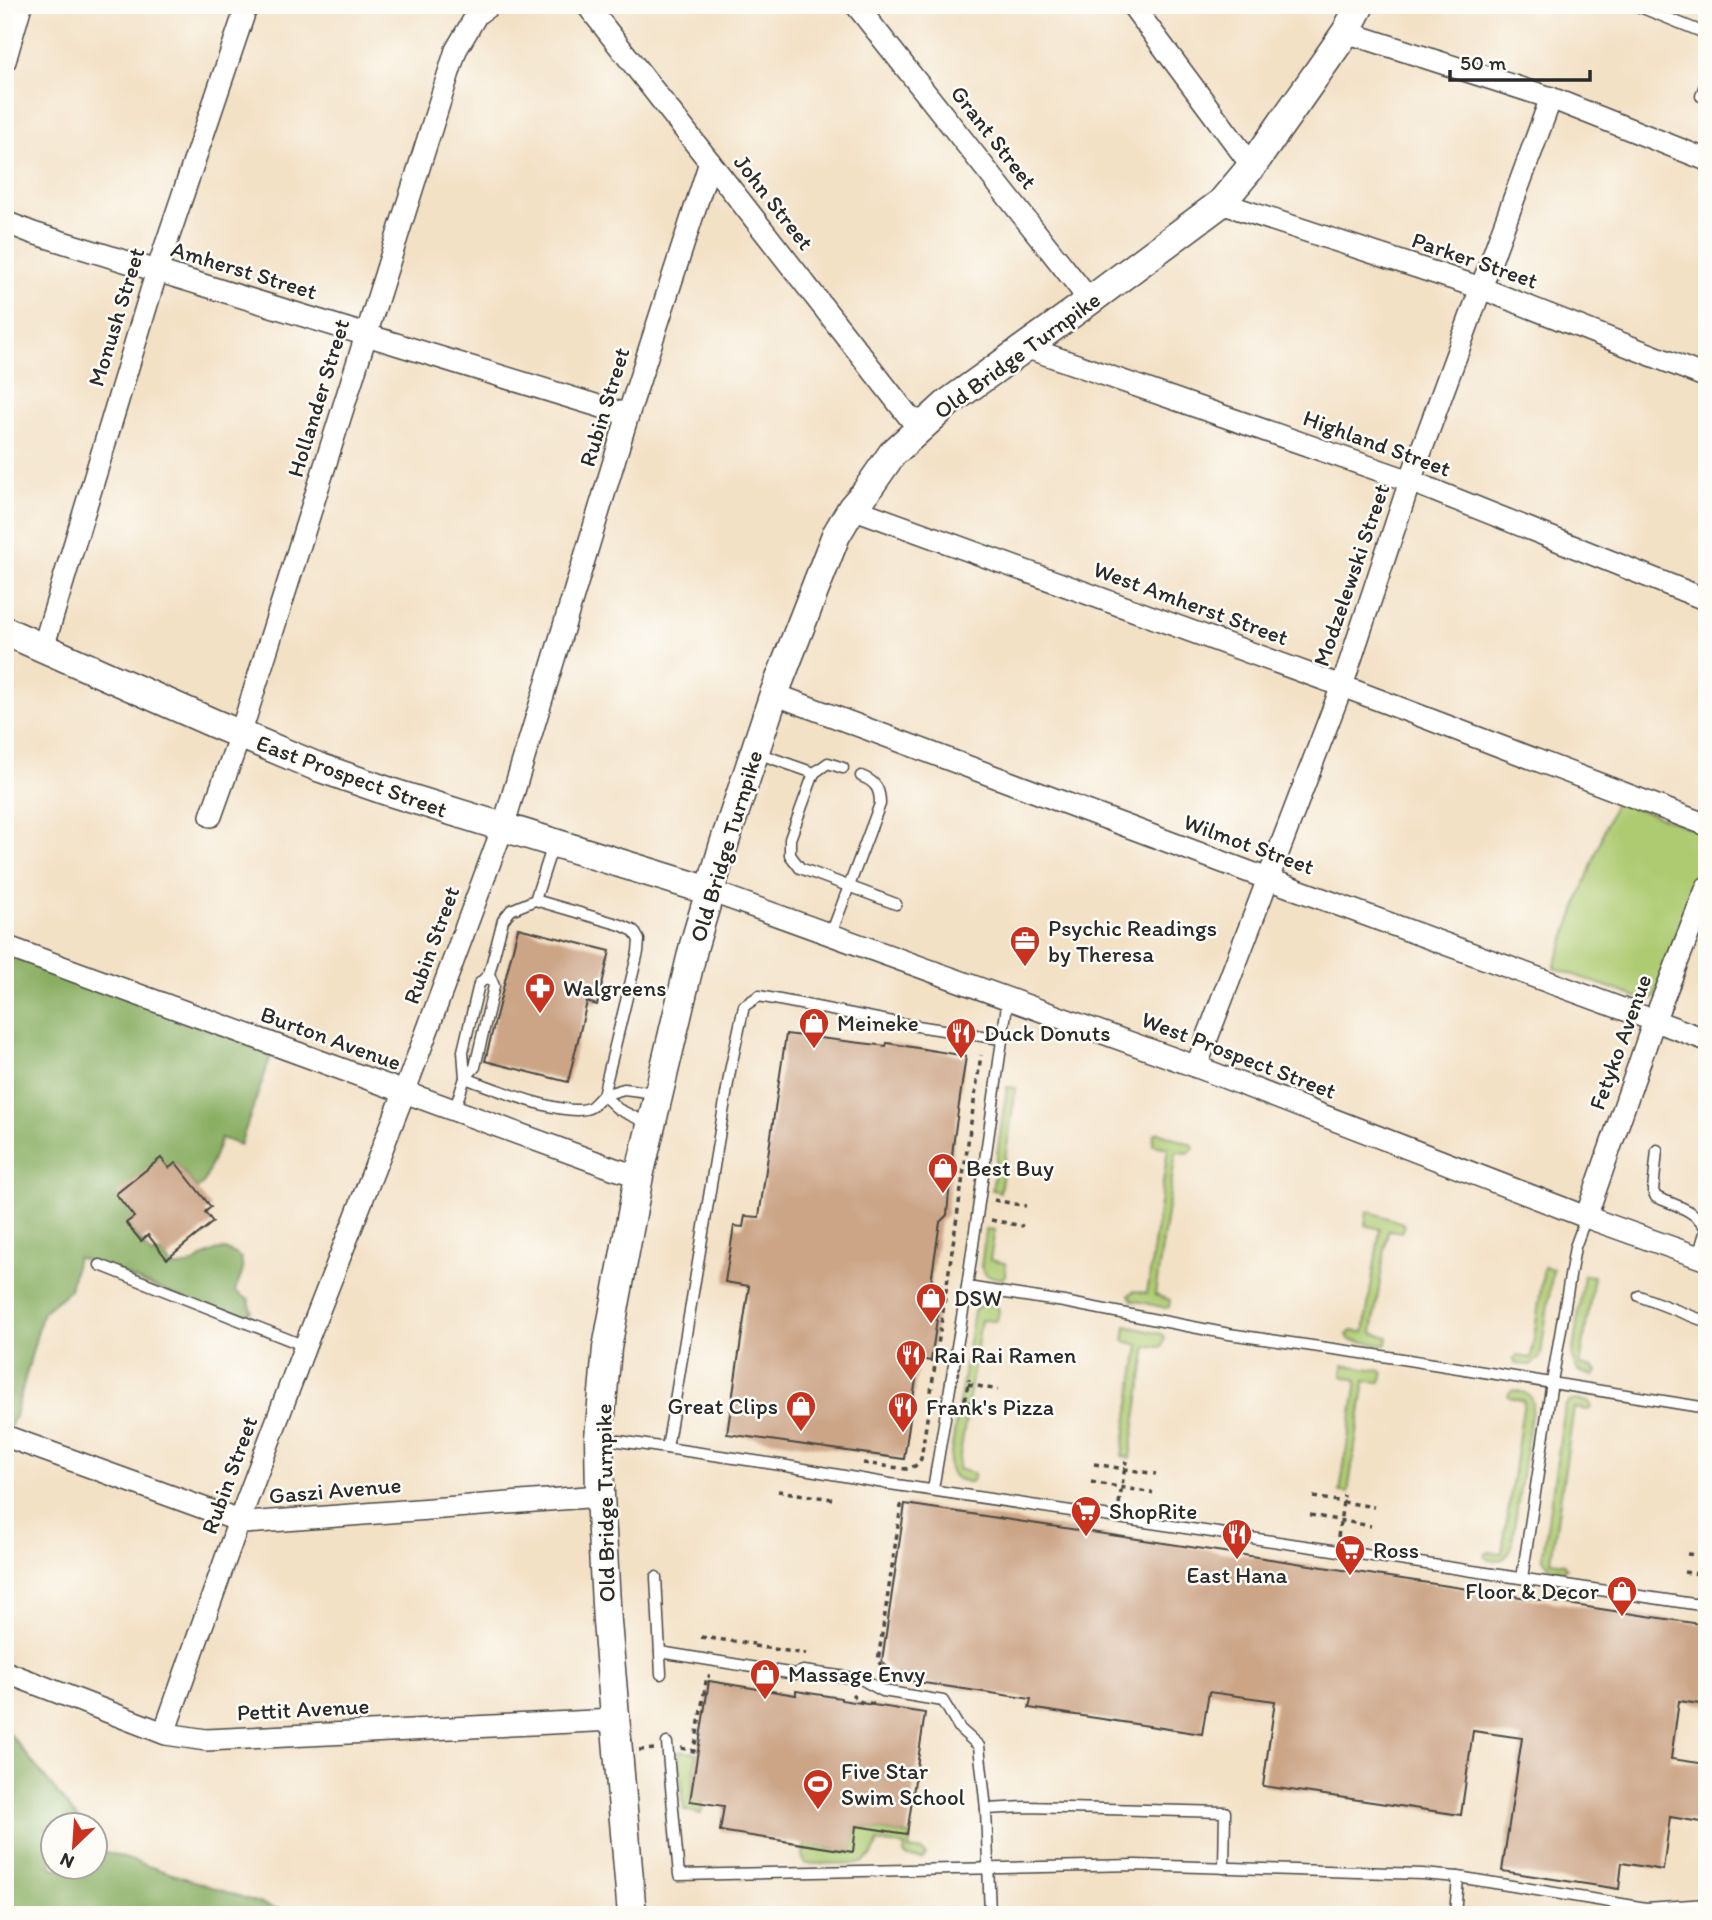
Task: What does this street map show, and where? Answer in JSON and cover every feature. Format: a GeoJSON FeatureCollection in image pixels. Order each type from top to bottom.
{"type":"FeatureCollection","features":[{"type":"Feature","properties":{"kind":"street"},"geometry":{"type":"LineString","coordinates":[[5,61],[20,5]]}},
{"type":"Feature","properties":{"kind":"street","name":"Monush Street"},"geometry":{"type":"LineString","coordinates":[[43,648],[157,271],[247,5]]}},
{"type":"Feature","properties":{"kind":"street","name":"Hollander Street"},"geometry":{"type":"LineString","coordinates":[[211,816],[240,735],[456,50],[477,14],[490,5]]}},
{"type":"Feature","properties":{"kind":"street","name":"John Street"},"geometry":{"type":"LineString","coordinates":[[587,5],[910,418],[925,422]]}},
{"type":"Feature","properties":{"kind":"street","name":"Grant Street"},"geometry":{"type":"LineString","coordinates":[[856,5],[1080,288],[1088,302]]}},
{"type":"Feature","properties":{"kind":"street"},"geometry":{"type":"LineString","coordinates":[[1132,5],[1252,166]]}},
{"type":"Feature","properties":{"kind":"street","name":"Old Bridge Turnpike"},"geometry":{"type":"LineString","coordinates":[[632,1915],[614,1720],[600,1496],[599,1438],[607,1348],[639,1176],[694,945],[774,694],[836,536],[852,508],[892,454],[948,402],[1222,203],[1252,166],[1346,32],[1360,5]]}},
{"type":"Feature","properties":{"kind":"street"},"geometry":{"type":"LineString","coordinates":[[1346,32],[1550,98],[1707,160]]}},
{"type":"Feature","properties":{"kind":"street","name":"Modzelewski Street"},"geometry":{"type":"LineString","coordinates":[[1196,1067],[1342,686],[1410,481],[1550,98]]}},
{"type":"Feature","properties":{"kind":"street","name":"Rubin Street"},"geometry":{"type":"LineString","coordinates":[[163,1733],[239,1521],[503,827],[628,415],[710,162]]}},
{"type":"Feature","properties":{"kind":"street","name":"Parker Street"},"geometry":{"type":"LineString","coordinates":[[1222,203],[1481,288],[1707,377]]}},
{"type":"Feature","properties":{"kind":"street","name":"Amherst Street"},"geometry":{"type":"LineString","coordinates":[[5,222],[33,233],[628,415]]}},
{"type":"Feature","properties":{"kind":"street","name":"Highland Street"},"geometry":{"type":"LineString","coordinates":[[1025,347],[1410,481],[1707,600]]}},
{"type":"Feature","properties":{"kind":"street","name":"West Amherst Street"},"geometry":{"type":"LineString","coordinates":[[852,508],[1342,686],[1707,825]]}},
{"type":"Feature","properties":{"kind":"street","name":"East Prospect Street"},"geometry":{"type":"LineString","coordinates":[[5,631],[318,767],[390,792],[710,891]]}},
{"type":"Feature","properties":{"kind":"street","name":"Wilmot Street"},"geometry":{"type":"LineString","coordinates":[[774,694],[1707,1040]]}},
{"type":"Feature","properties":{"kind":"street","name":"Fetyko Avenue"},"geometry":{"type":"LineString","coordinates":[[1586,1217],[1654,1021],[1707,887]]}},
{"type":"Feature","properties":{"kind":"street","name":"West Prospect Street"},"geometry":{"type":"LineString","coordinates":[[710,891],[1196,1067],[1586,1217],[1702,1258]]}},
{"type":"Feature","properties":{"kind":"street","name":"Burton Avenue"},"geometry":{"type":"LineString","coordinates":[[5,946],[404,1093],[639,1176]]}},
{"type":"Feature","properties":{"kind":"street","name":"Gaszi Avenue"},"geometry":{"type":"LineString","coordinates":[[5,1436],[245,1523],[600,1496]]}},
{"type":"Feature","properties":{"kind":"street","name":"Pettit Avenue"},"geometry":{"type":"LineString","coordinates":[[5,1672],[163,1733],[206,1740],[614,1720]]}},
{"type":"Feature","properties":{"kind":"lane"},"geometry":{"type":"LineString","coordinates":[[1635,5],[1707,34]]}},
{"type":"Feature","properties":{"kind":"lane"},"geometry":{"type":"LineString","coordinates":[[1707,80],[1701,96],[1707,98]]}},
{"type":"Feature","properties":{"kind":"lane"},"geometry":{"type":"LineString","coordinates":[[755,752],[814,773]]}},
{"type":"Feature","properties":{"kind":"lane"},"geometry":{"type":"LineString","coordinates":[[843,768],[828,763],[814,773],[790,839],[790,855],[800,868],[896,904]]}},
{"type":"Feature","properties":{"kind":"lane"},"geometry":{"type":"LineString","coordinates":[[831,934],[880,804],[880,790],[871,780],[861,776]]}},
{"type":"Feature","properties":{"kind":"lane"},"geometry":{"type":"LineString","coordinates":[[535,900],[554,842]]}},
{"type":"Feature","properties":{"kind":"lane"},"geometry":{"type":"LineString","coordinates":[[454,1111],[465,1078],[463,1051],[479,984],[489,974],[503,920],[512,910],[535,900],[621,925],[635,931],[639,940],[603,1096]]}},
{"type":"Feature","properties":{"kind":"lane"},"geometry":{"type":"LineString","coordinates":[[667,1448],[728,1084],[744,1006],[759,996],[898,1023],[1001,1039]]}},
{"type":"Feature","properties":{"kind":"lane"},"geometry":{"type":"LineString","coordinates":[[933,1489],[967,1287],[1008,998]]}},
{"type":"Feature","properties":{"kind":"lane"},"geometry":{"type":"LineString","coordinates":[[465,1078],[555,1108],[576,1111],[590,1107],[603,1096],[624,1089],[659,1093]]}},
{"type":"Feature","properties":{"kind":"lane"},"geometry":{"type":"LineString","coordinates":[[603,1096],[618,1109],[651,1125]]}},
{"type":"Feature","properties":{"kind":"lane"},"geometry":{"type":"LineString","coordinates":[[1657,1150],[1653,1191],[1656,1197],[1691,1212],[1702,1220],[1706,1228],[1702,1258]]}},
{"type":"Feature","properties":{"kind":"lane"},"geometry":{"type":"LineString","coordinates":[[1522,1578],[1575,1247],[1586,1217]]}},
{"type":"Feature","properties":{"kind":"lane"},"geometry":{"type":"LineString","coordinates":[[100,1265],[305,1346]]}},
{"type":"Feature","properties":{"kind":"lane"},"geometry":{"type":"LineString","coordinates":[[967,1287],[1064,1302],[1229,1334],[1707,1408]]}},
{"type":"Feature","properties":{"kind":"lane"},"geometry":{"type":"LineString","coordinates":[[1639,1296],[1707,1322]]}},
{"type":"Feature","properties":{"kind":"lane"},"geometry":{"type":"LineString","coordinates":[[599,1438],[1707,1606]]}},
{"type":"Feature","properties":{"kind":"lane"},"geometry":{"type":"LineString","coordinates":[[656,1577],[661,1674]]}},
{"type":"Feature","properties":{"kind":"lane"},"geometry":{"type":"LineString","coordinates":[[660,1652],[794,1674],[803,1671],[861,1679],[883,1691],[943,1701],[960,1728],[979,1746],[986,1808],[990,1915]]}},
{"type":"Feature","properties":{"kind":"lane"},"geometry":{"type":"LineString","coordinates":[[662,1746],[679,1875],[1135,1865],[1422,1874],[1458,1877],[1646,1908],[1707,1903]]}},
{"type":"Feature","properties":{"kind":"lane"},"geometry":{"type":"LineString","coordinates":[[986,1808],[1226,1812],[1224,1868]]}},
{"type":"Feature","properties":{"kind":"lane"},"geometry":{"type":"LineString","coordinates":[[1455,1915],[1458,1877]]}},
{"type":"Feature","properties":{"kind":"path"},"geometry":{"type":"LineString","coordinates":[[906,1469],[915,1466],[921,1459],[981,1055]]}},
{"type":"Feature","properties":{"kind":"path"},"geometry":{"type":"LineString","coordinates":[[994,1200],[1026,1206]]}},
{"type":"Feature","properties":{"kind":"path"},"geometry":{"type":"LineString","coordinates":[[991,1220],[1023,1226]]}},
{"type":"Feature","properties":{"kind":"path"},"geometry":{"type":"LineString","coordinates":[[963,1409],[968,1381],[998,1390]]}},
{"type":"Feature","properties":{"kind":"path"},"geometry":{"type":"LineString","coordinates":[[965,1402],[995,1408]]}},
{"type":"Feature","properties":{"kind":"path"},"geometry":{"type":"LineString","coordinates":[[1119,1504],[1126,1461]]}},
{"type":"Feature","properties":{"kind":"path"},"geometry":{"type":"LineString","coordinates":[[1094,1464],[1156,1474]]}},
{"type":"Feature","properties":{"kind":"path"},"geometry":{"type":"LineString","coordinates":[[1091,1482],[1153,1493]]}},
{"type":"Feature","properties":{"kind":"path"},"geometry":{"type":"LineString","coordinates":[[804,1495],[806,1485]]}},
{"type":"Feature","properties":{"kind":"path"},"geometry":{"type":"LineString","coordinates":[[778,1491],[832,1499]]}},
{"type":"Feature","properties":{"kind":"path"},"geometry":{"type":"LineString","coordinates":[[1338,1537],[1344,1495]]}},
{"type":"Feature","properties":{"kind":"path"},"geometry":{"type":"LineString","coordinates":[[1313,1497],[1374,1507]]}},
{"type":"Feature","properties":{"kind":"path"},"geometry":{"type":"LineString","coordinates":[[888,1674],[878,1661],[901,1506],[908,1502]]}},
{"type":"Feature","properties":{"kind":"path"},"geometry":{"type":"LineString","coordinates":[[1310,1515],[1371,1525]]}},
{"type":"Feature","properties":{"kind":"path"},"geometry":{"type":"LineString","coordinates":[[1687,1554],[1707,1556]]}},
{"type":"Feature","properties":{"kind":"path"},"geometry":{"type":"LineString","coordinates":[[1684,1572],[1707,1575]]}},
{"type":"Feature","properties":{"kind":"path"},"geometry":{"type":"LineString","coordinates":[[701,1637],[806,1654]]}},
{"type":"Feature","properties":{"kind":"path"},"geometry":{"type":"LineString","coordinates":[[681,1748],[695,1751],[707,1676],[715,1677]]}},
{"type":"Feature","properties":{"kind":"path"},"geometry":{"type":"LineString","coordinates":[[842,1692],[853,1694],[861,1702],[885,1706]]}},
{"type":"Feature","properties":{"kind":"path"},"geometry":{"type":"LineString","coordinates":[[639,1750],[662,1746]]}},
{"type":"Feature","properties":{"kind":"green space"},"geometry":{"type":"Polygon","coordinates":[[[1615,801],[1707,836],[1707,855],[1654,999],[1642,999],[1554,968],[1615,801]]]}},
{"type":"Feature","properties":{"kind":"green space"},"geometry":{"type":"Polygon","coordinates":[[[5,946],[275,1045],[240,1145],[221,1138],[204,1183],[197,1189],[176,1163],[169,1168],[127,1223],[151,1255],[163,1253],[172,1267],[191,1264],[214,1251],[231,1252],[241,1258],[243,1270],[235,1291],[249,1300],[252,1311],[240,1320],[77,1257],[70,1290],[43,1312],[15,1416],[5,1438],[5,946]]]}},
{"type":"Feature","properties":{"kind":"green space"},"geometry":{"type":"Polygon","coordinates":[[[1007,1087],[1016,1088],[1000,1192],[992,1190],[1007,1087]]]}},
{"type":"Feature","properties":{"kind":"green space"},"geometry":{"type":"Polygon","coordinates":[[[1158,1132],[1191,1144],[1194,1148],[1190,1153],[1176,1152],[1155,1295],[1170,1300],[1169,1307],[1166,1308],[1132,1300],[1129,1295],[1134,1291],[1147,1293],[1168,1148],[1153,1145],[1154,1135],[1158,1132]]]}},
{"type":"Feature","properties":{"kind":"green space"},"geometry":{"type":"Polygon","coordinates":[[[1367,1211],[1405,1226],[1402,1232],[1388,1230],[1372,1333],[1388,1337],[1385,1345],[1350,1340],[1347,1335],[1351,1331],[1364,1332],[1380,1229],[1365,1225],[1367,1211]]]}},
{"type":"Feature","properties":{"kind":"green space"},"geometry":{"type":"Polygon","coordinates":[[[986,1229],[995,1230],[990,1260],[1006,1265],[1005,1276],[1001,1279],[986,1275],[981,1267],[986,1229]]]}},
{"type":"Feature","properties":{"kind":"green space"},"geometry":{"type":"Polygon","coordinates":[[[1544,1267],[1553,1269],[1541,1354],[1531,1365],[1516,1364],[1513,1360],[1517,1356],[1531,1358],[1544,1267]]]}},
{"type":"Feature","properties":{"kind":"green space"},"geometry":{"type":"Polygon","coordinates":[[[1584,1275],[1594,1276],[1580,1365],[1594,1368],[1597,1372],[1593,1376],[1578,1371],[1572,1358],[1584,1275]]]}},
{"type":"Feature","properties":{"kind":"green space"},"geometry":{"type":"Polygon","coordinates":[[[985,1304],[996,1305],[999,1310],[997,1321],[981,1320],[958,1469],[974,1474],[974,1479],[970,1482],[956,1478],[949,1465],[974,1311],[985,1304]]]}},
{"type":"Feature","properties":{"kind":"green space"},"geometry":{"type":"Polygon","coordinates":[[[1126,1326],[1165,1337],[1162,1347],[1147,1346],[1130,1458],[1122,1456],[1139,1345],[1124,1341],[1126,1326]]]}},
{"type":"Feature","properties":{"kind":"green space"},"geometry":{"type":"Polygon","coordinates":[[[1343,1365],[1379,1370],[1383,1373],[1380,1382],[1365,1381],[1348,1493],[1340,1492],[1357,1380],[1342,1376],[1343,1365]]]}},
{"type":"Feature","properties":{"kind":"green space"},"geometry":{"type":"Polygon","coordinates":[[[1512,1390],[1527,1394],[1533,1402],[1511,1549],[1504,1558],[1491,1560],[1484,1555],[1488,1552],[1502,1553],[1524,1401],[1509,1397],[1508,1394],[1512,1390]]]}},
{"type":"Feature","properties":{"kind":"green space"},"geometry":{"type":"Polygon","coordinates":[[[1576,1400],[1589,1402],[1592,1407],[1588,1410],[1574,1408],[1551,1561],[1564,1563],[1567,1568],[1563,1571],[1549,1567],[1543,1554],[1565,1406],[1576,1400]]]}},
{"type":"Feature","properties":{"kind":"green space"},"geometry":{"type":"Polygon","coordinates":[[[5,1728],[73,1812],[38,1812],[38,1882],[108,1882],[108,1853],[296,1915],[5,1915],[5,1728]]]}},
{"type":"Feature","properties":{"kind":"green space"},"geometry":{"type":"Polygon","coordinates":[[[679,1751],[697,1753],[690,1800],[703,1803],[701,1814],[684,1810],[679,1751]]]}},
{"type":"Feature","properties":{"kind":"green space"},"geometry":{"type":"Polygon","coordinates":[[[856,1826],[911,1835],[909,1849],[922,1851],[926,1855],[922,1859],[908,1857],[904,1854],[905,1846],[878,1842],[872,1855],[862,1863],[804,1862],[805,1844],[852,1852],[856,1826]]]}},
{"type":"Feature","properties":{"kind":"building","name":"Walgreens"},"geometry":{"type":"Polygon","coordinates":[[[518,928],[610,951],[597,1005],[587,1002],[568,1082],[485,1061],[518,928]]]}},
{"type":"Feature","properties":{"kind":"building"},"geometry":{"type":"Polygon","coordinates":[[[786,1034],[886,1046],[887,1043],[966,1056],[953,1146],[947,1215],[940,1222],[930,1289],[941,1291],[931,1361],[919,1359],[904,1459],[727,1434],[749,1286],[725,1282],[734,1226],[743,1227],[745,1216],[759,1217],[786,1034]]]}},
{"type":"Feature","properties":{"kind":"building"},"geometry":{"type":"Polygon","coordinates":[[[161,1158],[169,1168],[176,1163],[211,1207],[205,1212],[213,1222],[167,1259],[148,1235],[141,1241],[126,1223],[134,1217],[116,1194],[161,1158]]]}},
{"type":"Feature","properties":{"kind":"building"},"geometry":{"type":"Polygon","coordinates":[[[905,1504],[1707,1625],[1707,1705],[1679,1701],[1671,1759],[1707,1764],[1707,1823],[1670,1817],[1663,1870],[1622,1863],[1619,1889],[1502,1871],[1522,1738],[1473,1731],[1461,1815],[1263,1786],[1275,1701],[1209,1692],[1202,1734],[1029,1708],[1031,1699],[897,1679],[882,1661],[905,1504]]]}},
{"type":"Feature","properties":{"kind":"building"},"geometry":{"type":"Polygon","coordinates":[[[709,1681],[796,1695],[796,1691],[925,1713],[907,1834],[856,1826],[853,1852],[720,1831],[724,1806],[690,1801],[709,1681]]]}},
{"type":"Feature","properties":{"kind":"place","name":"Psychic Readings by Theresa"},"geometry":{"type":"Point","coordinates":[1025,968]}},
{"type":"Feature","properties":{"kind":"place","name":"Walgreens"},"geometry":{"type":"Point","coordinates":[540,1015]}},
{"type":"Feature","properties":{"kind":"place","name":"Meineke"},"geometry":{"type":"Point","coordinates":[814,1050]}},
{"type":"Feature","properties":{"kind":"place","name":"Duck Donuts"},"geometry":{"type":"Point","coordinates":[961,1060]}},
{"type":"Feature","properties":{"kind":"place","name":"Best Buy"},"geometry":{"type":"Point","coordinates":[943,1195]}},
{"type":"Feature","properties":{"kind":"place","name":"DSW"},"geometry":{"type":"Point","coordinates":[931,1325]}},
{"type":"Feature","properties":{"kind":"place","name":"Rai Rai Ramen"},"geometry":{"type":"Point","coordinates":[911,1382]}},
{"type":"Feature","properties":{"kind":"place","name":"Great Clips"},"geometry":{"type":"Point","coordinates":[801,1433]}},
{"type":"Feature","properties":{"kind":"place","name":"Frank's Pizza"},"geometry":{"type":"Point","coordinates":[903,1434]}},
{"type":"Feature","properties":{"kind":"place","name":"ShopRite"},"geometry":{"type":"Point","coordinates":[1086,1538]}},
{"type":"Feature","properties":{"kind":"place","name":"East Hana"},"geometry":{"type":"Point","coordinates":[1237,1561]}},
{"type":"Feature","properties":{"kind":"place","name":"Ross"},"geometry":{"type":"Point","coordinates":[1350,1577]}},
{"type":"Feature","properties":{"kind":"place","name":"Floor & Decor"},"geometry":{"type":"Point","coordinates":[1622,1618]}},
{"type":"Feature","properties":{"kind":"place","name":"Massage Envy"},"geometry":{"type":"Point","coordinates":[765,1701]}},
{"type":"Feature","properties":{"kind":"place","name":"Five Star Swim School"},"geometry":{"type":"Point","coordinates":[818,1811]}}]}
